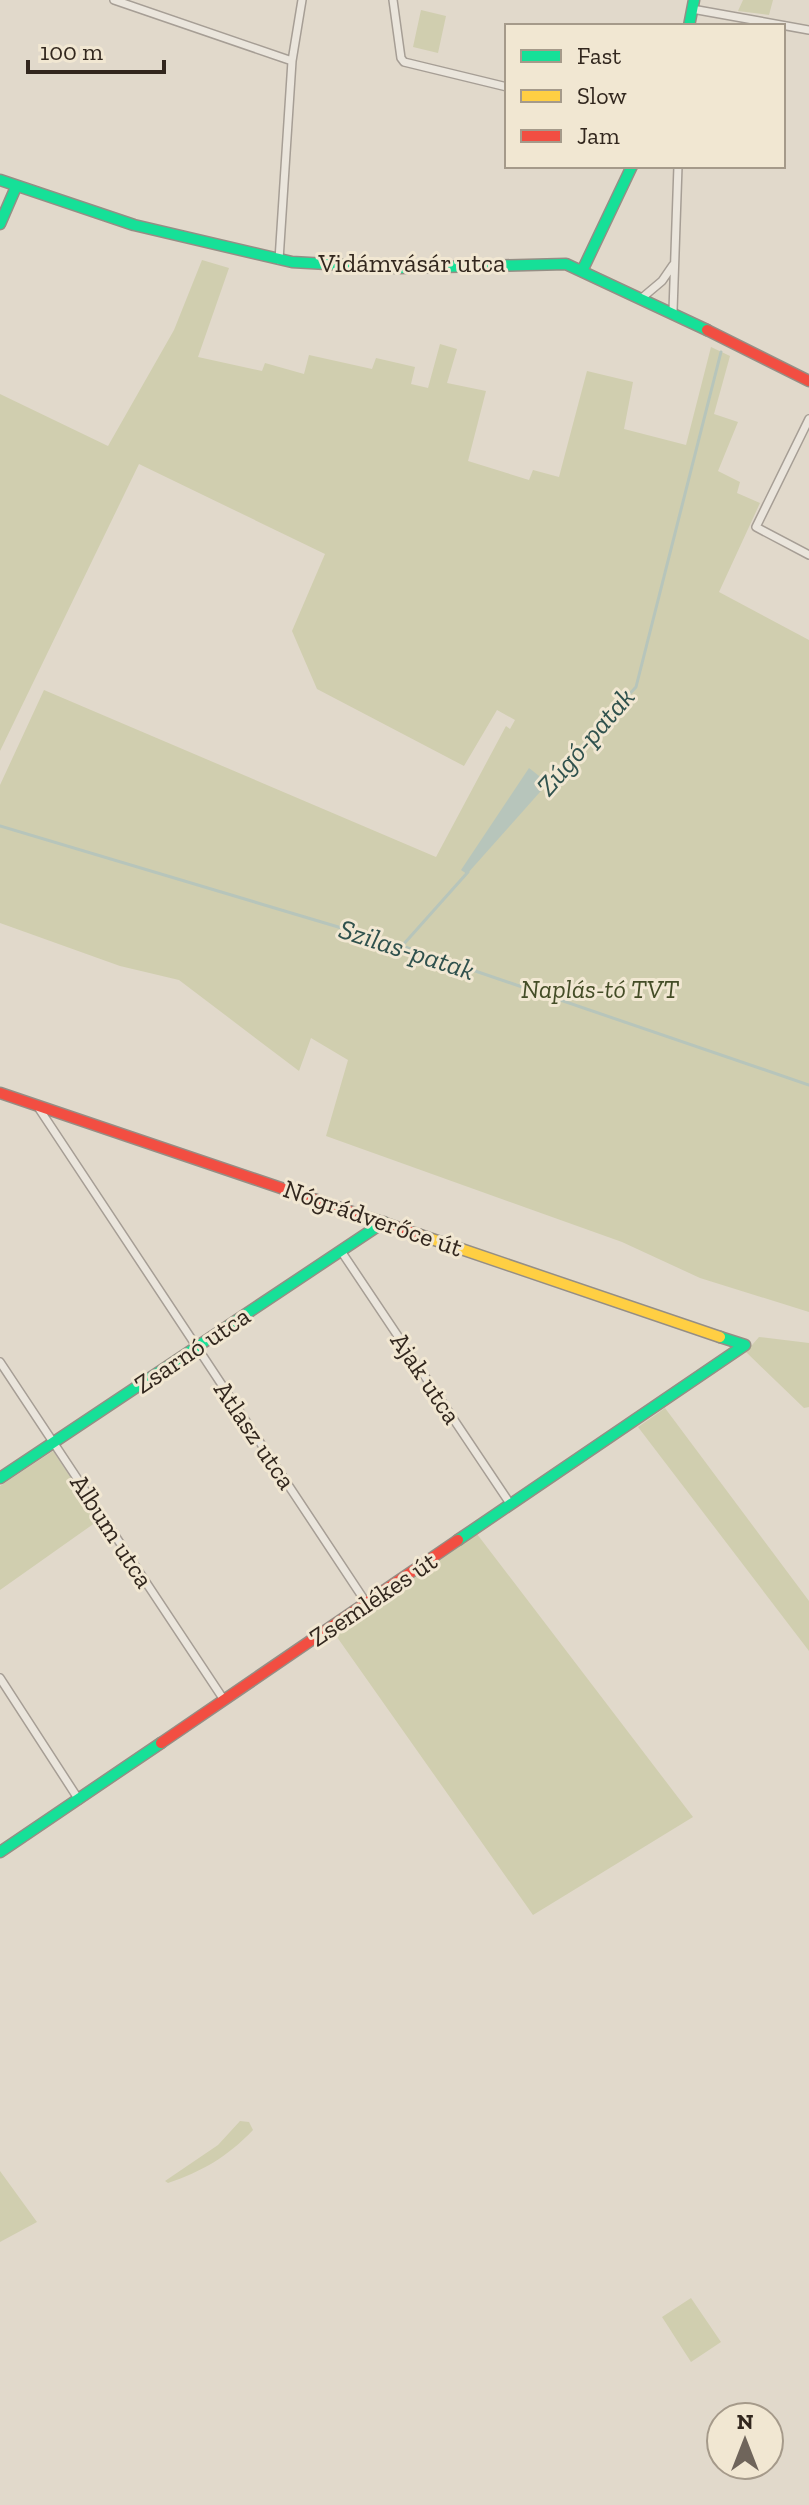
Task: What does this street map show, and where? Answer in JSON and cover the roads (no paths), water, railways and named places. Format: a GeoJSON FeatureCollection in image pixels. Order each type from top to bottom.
{"type":"FeatureCollection","features":[{"type":"Feature","properties":{"kind":"street"},"geometry":{"type":"LineString","coordinates":[[114,0],[292,61]]}},
{"type":"Feature","properties":{"kind":"street"},"geometry":{"type":"LineString","coordinates":[[279,260],[292,61],[302,0]]}},
{"type":"Feature","properties":{"kind":"street"},"geometry":{"type":"LineString","coordinates":[[393,0],[404,62],[505,87]]}},
{"type":"Feature","properties":{"kind":"street"},"geometry":{"type":"LineString","coordinates":[[689,24],[693,4],[782,24]]}},
{"type":"Feature","properties":{"kind":"street"},"geometry":{"type":"LineString","coordinates":[[785,25],[809,30]]}},
{"type":"Feature","properties":{"kind":"street"},"geometry":{"type":"LineString","coordinates":[[583,269],[631,168]]}},
{"type":"Feature","properties":{"kind":"street"},"geometry":{"type":"LineString","coordinates":[[673,311],[678,168]]}},
{"type":"Feature","properties":{"kind":"street","name":"Vidámvásár utca"},"geometry":{"type":"LineString","coordinates":[[0,180],[121,221],[279,260],[338,267],[398,268],[548,262],[583,269],[673,311],[773,366],[809,381]]}},
{"type":"Feature","properties":{"kind":"street"},"geometry":{"type":"LineString","coordinates":[[0,224],[16,187]]}},
{"type":"Feature","properties":{"kind":"street"},"geometry":{"type":"LineString","coordinates":[[643,297],[662,281],[674,263]]}},
{"type":"Feature","properties":{"kind":"street"},"geometry":{"type":"LineString","coordinates":[[809,419],[756,527],[809,555]]}},
{"type":"Feature","properties":{"kind":"street","name":"Nógrádverőce út"},"geometry":{"type":"LineString","coordinates":[[0,1093],[745,1345]]}},
{"type":"Feature","properties":{"kind":"street","name":"Atlasz utca"},"geometry":{"type":"LineString","coordinates":[[37,1105],[367,1605]]}},
{"type":"Feature","properties":{"kind":"street","name":"Zsarnó utca"},"geometry":{"type":"LineString","coordinates":[[0,1478],[384,1222]]}},
{"type":"Feature","properties":{"kind":"street","name":"Ajak utca"},"geometry":{"type":"LineString","coordinates":[[341,1251],[511,1505]]}},
{"type":"Feature","properties":{"kind":"street","name":"Zsemlékes út"},"geometry":{"type":"LineString","coordinates":[[0,1852],[745,1345]]}},
{"type":"Feature","properties":{"kind":"street","name":"Album utca"},"geometry":{"type":"LineString","coordinates":[[0,1362],[224,1700]]}},
{"type":"Feature","properties":{"kind":"street"},"geometry":{"type":"LineString","coordinates":[[0,1678],[79,1800]]}},
{"type":"Feature","properties":{"kind":"waterway","name":"Zúgó-patak"},"geometry":{"type":"LineString","coordinates":[[545,786],[636,687],[721,352]]}},
{"type":"Feature","properties":{"kind":"waterway","name":"Szilas-patak"},"geometry":{"type":"LineString","coordinates":[[0,826],[402,946],[809,1085]]}},
{"type":"Feature","properties":{"kind":"waterway","name":"Zúgó-patak"},"geometry":{"type":"LineString","coordinates":[[402,946],[468,872]]}},
{"type":"Feature","properties":{"kind":"park label","name":"Naplás-tó TVT"},"geometry":{"type":"Point","coordinates":[600,989]}}]}
